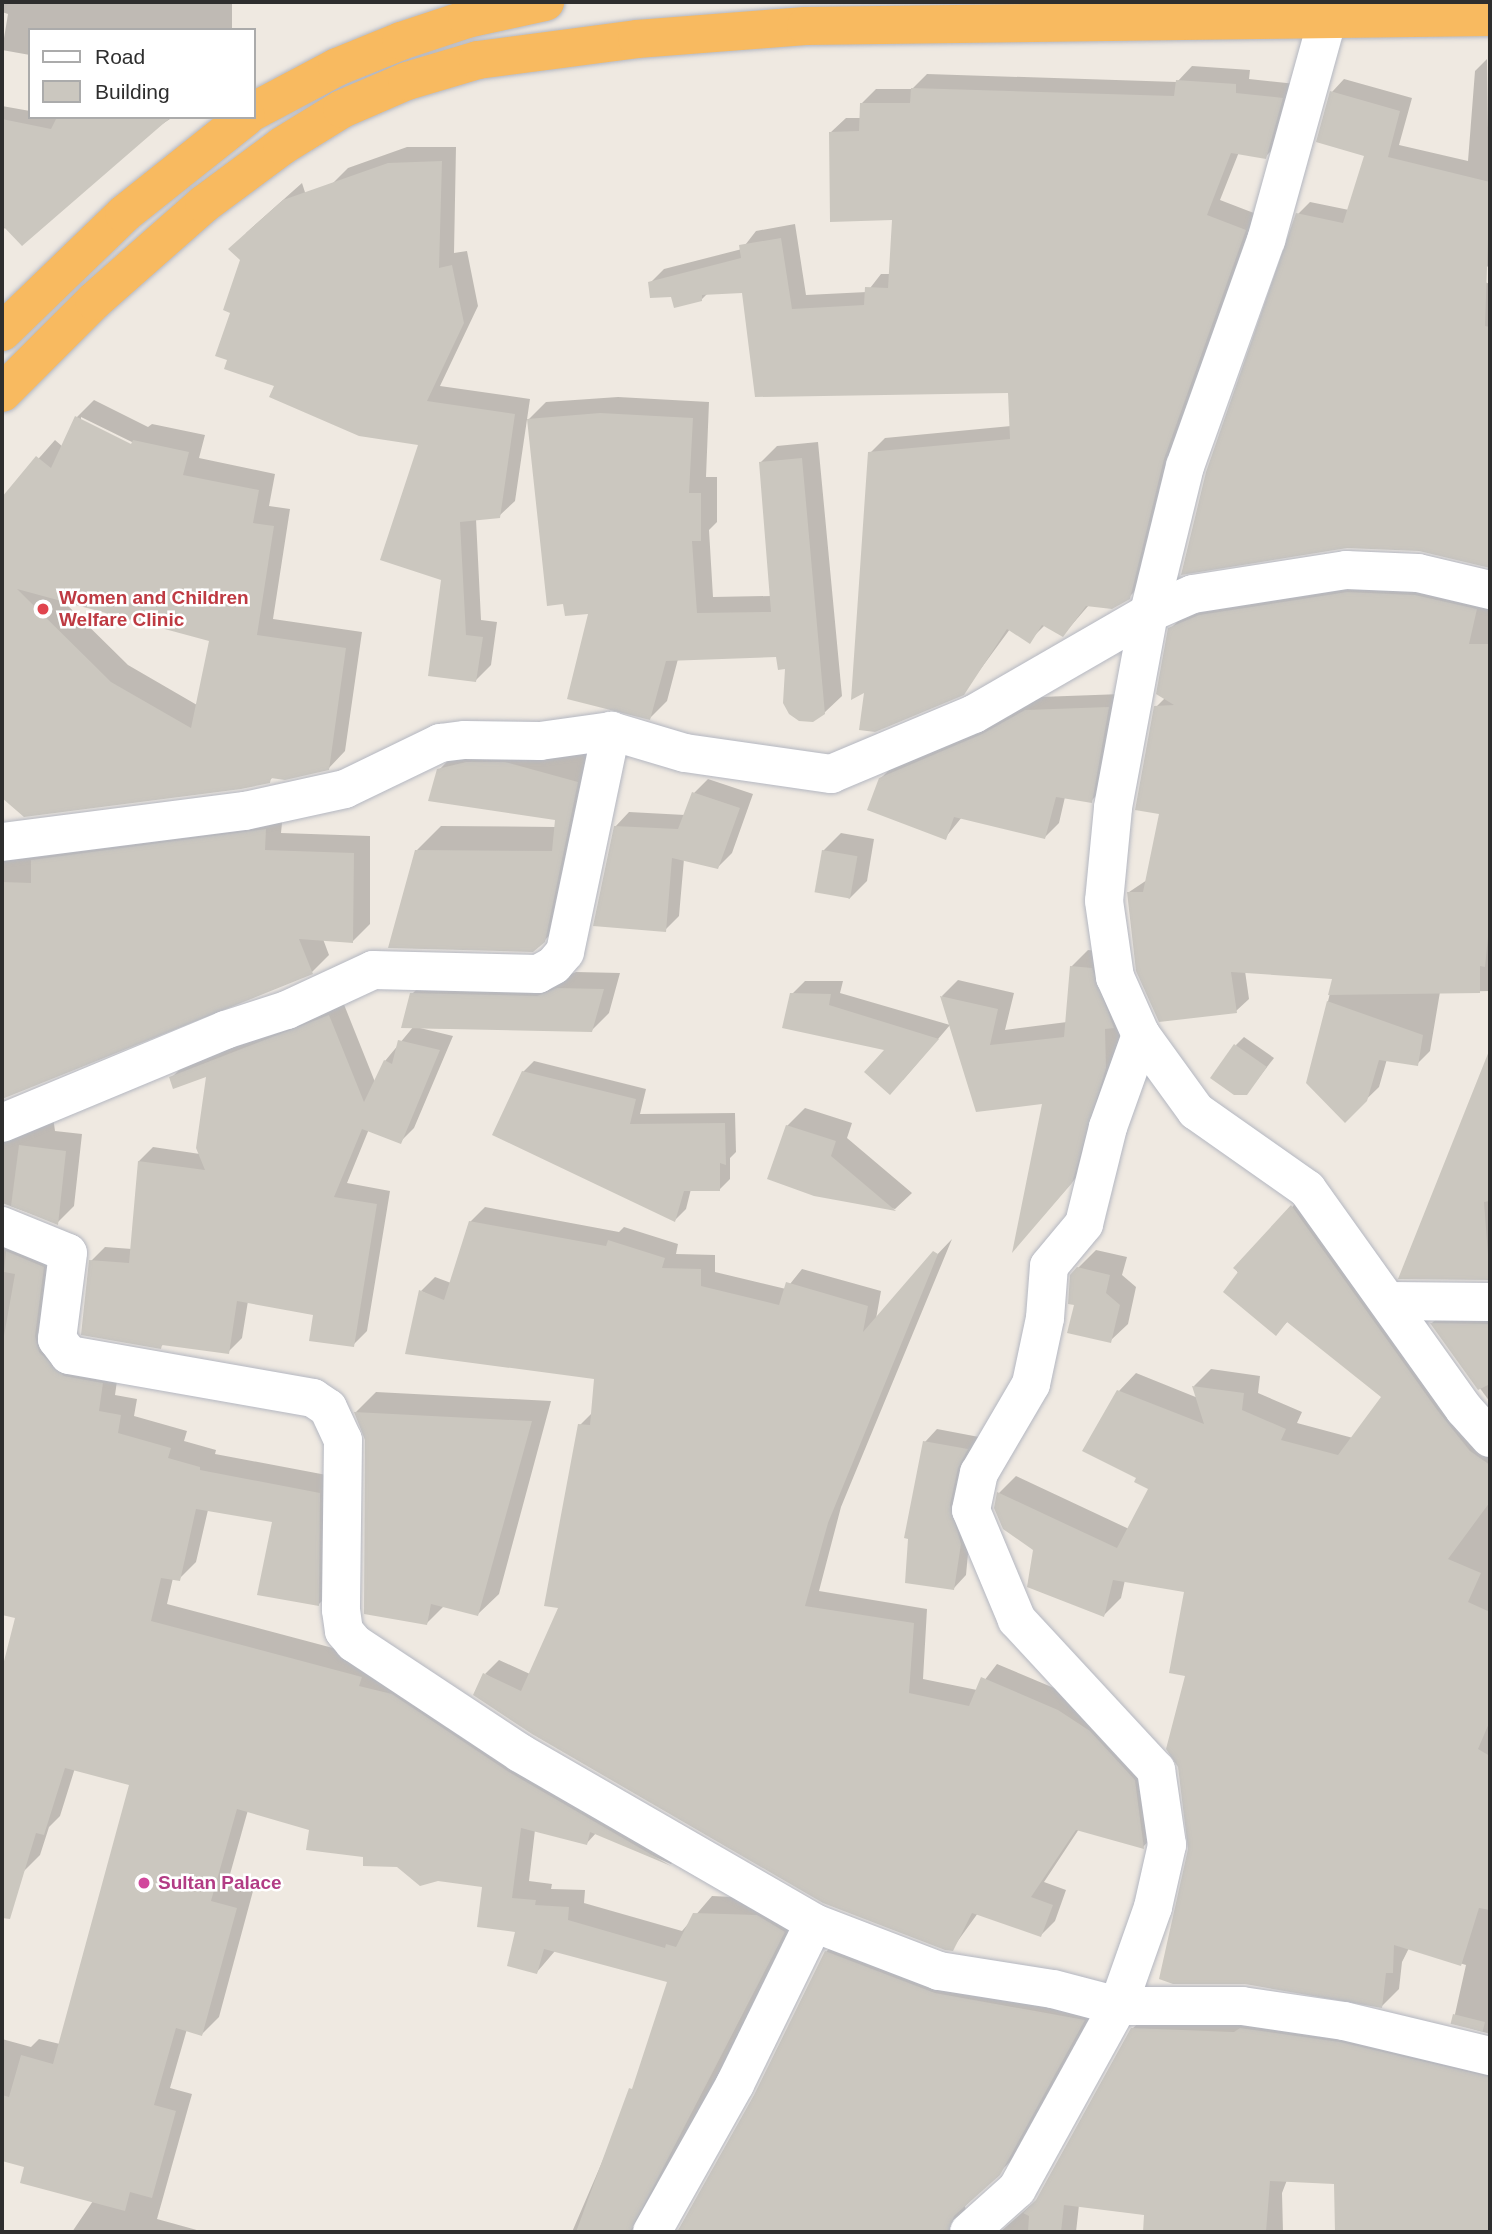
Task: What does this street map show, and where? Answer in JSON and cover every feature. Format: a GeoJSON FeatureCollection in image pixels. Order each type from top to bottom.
{"type":"FeatureCollection","features":[{"type":"Feature","properties":{"kind":"highway"},"geometry":{"type":"LineString","coordinates":[[256,110],[337,67],[401,41],[467,19],[545,2]]}},
{"type":"Feature","properties":{"kind":"highway"},"geometry":{"type":"LineString","coordinates":[[2,393],[154,248],[282,146],[342,109],[407,81],[478,60],[637,39],[806,26],[1328,17],[1490,17]]}},
{"type":"Feature","properties":{"kind":"highway"},"geometry":{"type":"LineString","coordinates":[[2,332],[124,214],[243,119]]}},
{"type":"Feature","properties":{"kind":"street"},"geometry":{"type":"LineString","coordinates":[[1328,17],[1266,240],[1185,466],[1149,613],[1113,808],[1104,901],[1115,977],[1141,1035],[1196,1111],[1307,1189],[1390,1301],[1464,1409],[1490,1438]]}},
{"type":"Feature","properties":{"kind":"street"},"geometry":{"type":"LineString","coordinates":[[2,842],[245,811],[345,789],[440,743],[540,741],[611,731],[685,753],[831,774],[974,714],[1149,613],[1193,594],[1346,570],[1419,573],[1490,590]]}},
{"type":"Feature","properties":{"kind":"street"},"geometry":{"type":"LineString","coordinates":[[3,1131],[225,1030],[287,1010],[373,970],[538,974],[554,965],[565,952],[611,731]]}},
{"type":"Feature","properties":{"kind":"street"},"geometry":{"type":"LineString","coordinates":[[969,2232],[1017,2189],[1118,2006],[1153,1907],[1167,1845],[1156,1770],[1017,1620],[971,1510],[979,1473],[1031,1384],[1045,1318],[1049,1266],[1084,1224],[1108,1127],[1141,1035]]}},
{"type":"Feature","properties":{"kind":"street"},"geometry":{"type":"LineString","coordinates":[[2,1226],[68,1253],[57,1339],[69,1355],[313,1398],[328,1408],[343,1440],[341,1610],[344,1631],[354,1643],[520,1754],[814,1923],[939,1971],[1054,1989],[1118,2006],[1254,2008],[1344,2021],[1490,2056]]}},
{"type":"Feature","properties":{"kind":"street"},"geometry":{"type":"LineString","coordinates":[[1390,1301],[1490,1302]]}},
{"type":"Feature","properties":{"kind":"street"},"geometry":{"type":"LineString","coordinates":[[652,2232],[735,2084],[814,1923]]}},
{"type":"Feature","properties":{"kind":"building"},"geometry":{"type":"Polygon","coordinates":[[[1176,80],[1236,84],[1236,93],[1283,98],[1266,159],[1231,153],[1207,215],[1246,230],[1164,459],[1130,599],[1112,609],[1086,606],[1063,637],[1042,625],[1030,644],[1007,629],[964,695],[875,732],[859,730],[864,693],[851,700],[868,452],[1010,439],[1008,393],[755,397],[742,293],[702,295],[702,301],[674,308],[671,297],[650,298],[648,282],[741,258],[739,245],[781,238],[792,309],[864,305],[865,287],[888,288],[892,220],[830,222],[829,132],[859,131],[860,103],[910,103],[911,88],[1174,96],[1176,80]]]}},
{"type":"Feature","properties":{"kind":"building"},"geometry":{"type":"Polygon","coordinates":[[[1330,91],[1400,111],[1388,157],[1490,182],[1485,326],[1490,327],[1490,568],[1419,551],[1347,548],[1181,575],[1206,472],[1296,213],[1343,223],[1364,156],[1316,142],[1330,91]]]}},
{"type":"Feature","properties":{"kind":"building"},"geometry":{"type":"Polygon","coordinates":[[[2,119],[51,129],[56,119],[169,119],[22,246],[2,225],[2,119]]]}},
{"type":"Feature","properties":{"kind":"building"},"geometry":{"type":"Polygon","coordinates":[[[442,161],[439,268],[452,265],[464,323],[427,401],[515,414],[500,518],[460,522],[466,635],[483,637],[476,682],[428,676],[441,580],[380,560],[418,445],[359,436],[269,397],[274,386],[224,369],[227,360],[215,356],[230,313],[223,310],[240,260],[228,249],[283,200],[388,163],[442,161]]]}},
{"type":"Feature","properties":{"kind":"building"},"geometry":{"type":"Polygon","coordinates":[[[600,413],[693,418],[689,493],[701,493],[701,541],[692,541],[697,613],[771,612],[759,462],[802,458],[825,714],[813,722],[799,721],[789,714],[783,703],[785,669],[778,670],[776,657],[666,661],[650,720],[567,699],[588,614],[565,616],[563,604],[547,606],[527,419],[600,413]]]}},
{"type":"Feature","properties":{"kind":"building"},"geometry":{"type":"Polygon","coordinates":[[[75,416],[131,444],[133,440],[189,452],[183,475],[259,490],[253,523],[274,526],[257,635],[346,648],[329,770],[285,780],[271,778],[270,783],[241,789],[24,817],[2,798],[2,497],[36,456],[51,468],[75,416]],[[17,589],[111,682],[191,728],[209,641],[17,589]]]}},
{"type":"Feature","properties":{"kind":"building"},"geometry":{"type":"Polygon","coordinates":[[[1347,592],[1415,595],[1477,609],[1469,644],[1490,644],[1490,917],[1485,967],[1480,966],[1480,993],[1328,995],[1332,979],[1231,972],[1237,1013],[1159,1022],[1136,971],[1127,892],[1143,892],[1159,814],[1135,810],[1154,706],[1174,705],[1156,694],[1168,628],[1199,615],[1347,592]]]}},
{"type":"Feature","properties":{"kind":"building"},"geometry":{"type":"Polygon","coordinates":[[[1109,707],[1092,803],[1056,797],[1045,839],[954,817],[946,840],[867,810],[879,778],[982,734],[1025,710],[1109,707]]]}},
{"type":"Feature","properties":{"kind":"building"},"geometry":{"type":"Polygon","coordinates":[[[466,762],[505,762],[578,782],[545,942],[533,952],[388,948],[415,850],[552,851],[555,820],[428,801],[437,769],[466,762]]]}},
{"type":"Feature","properties":{"kind":"building"},"geometry":{"type":"Polygon","coordinates":[[[692,792],[740,808],[718,869],[672,858],[666,932],[593,926],[614,826],[678,829],[692,792]]]}},
{"type":"Feature","properties":{"kind":"building"},"geometry":{"type":"Polygon","coordinates":[[[266,829],[265,850],[354,853],[353,943],[299,939],[313,974],[2,1099],[2,882],[31,883],[31,860],[266,829]]]}},
{"type":"Feature","properties":{"kind":"building"},"geometry":{"type":"Polygon","coordinates":[[[822,850],[857,856],[850,899],[815,892],[822,850]]]}},
{"type":"Feature","properties":{"kind":"building"},"geometry":{"type":"Polygon","coordinates":[[[1070,966],[1092,968],[1114,1028],[1105,1029],[1106,1068],[1072,1183],[1012,1253],[1042,1104],[976,1112],[940,996],[998,1009],[990,1045],[1064,1037],[1070,966]]]}},
{"type":"Feature","properties":{"kind":"building"},"geometry":{"type":"Polygon","coordinates":[[[557,988],[604,989],[592,1032],[401,1028],[410,993],[537,996],[557,988]]]}},
{"type":"Feature","properties":{"kind":"building"},"geometry":{"type":"Polygon","coordinates":[[[790,993],[831,994],[829,1005],[939,1039],[890,1095],[864,1072],[884,1050],[782,1028],[790,993]]]}},
{"type":"Feature","properties":{"kind":"building"},"geometry":{"type":"Polygon","coordinates":[[[1327,1001],[1423,1035],[1418,1066],[1379,1060],[1367,1101],[1345,1123],[1306,1083],[1327,1001]]]}},
{"type":"Feature","properties":{"kind":"building"},"geometry":{"type":"Polygon","coordinates":[[[329,1015],[364,1102],[384,1060],[392,1064],[398,1040],[440,1050],[401,1144],[362,1129],[334,1197],[377,1204],[354,1347],[309,1341],[313,1315],[237,1301],[229,1354],[162,1345],[161,1349],[81,1335],[89,1260],[129,1263],[138,1161],[205,1170],[196,1148],[206,1077],[173,1089],[169,1077],[329,1015]]]}},
{"type":"Feature","properties":{"kind":"building"},"geometry":{"type":"Polygon","coordinates":[[[1234,1044],[1267,1067],[1247,1095],[1234,1095],[1210,1078],[1234,1044]]]}},
{"type":"Feature","properties":{"kind":"building"},"geometry":{"type":"Polygon","coordinates":[[[1489,1051],[1490,1201],[1484,1202],[1490,1280],[1398,1279],[1489,1051]]]}},
{"type":"Feature","properties":{"kind":"building"},"geometry":{"type":"Polygon","coordinates":[[[522,1071],[636,1099],[630,1124],[725,1123],[726,1165],[720,1163],[720,1191],[684,1191],[675,1222],[492,1135],[522,1071]]]}},
{"type":"Feature","properties":{"kind":"building"},"geometry":{"type":"Polygon","coordinates":[[[786,1125],[836,1141],[831,1156],[896,1211],[814,1196],[767,1179],[786,1125]]]}},
{"type":"Feature","properties":{"kind":"building"},"geometry":{"type":"Polygon","coordinates":[[[19,1145],[66,1151],[58,1225],[11,1206],[19,1145]]]}},
{"type":"Feature","properties":{"kind":"building"},"geometry":{"type":"Polygon","coordinates":[[[1291,1205],[1438,1411],[1470,1451],[1490,1465],[1490,1502],[1448,1559],[1481,1573],[1468,1602],[1490,1612],[1490,1721],[1478,1749],[1490,1756],[1490,1910],[1479,1908],[1461,1966],[1394,1945],[1393,1973],[1386,1973],[1382,2008],[1245,1984],[1173,1984],[1159,1979],[1188,1849],[1178,1767],[1166,1749],[1185,1676],[1169,1673],[1184,1592],[1113,1580],[1104,1617],[1027,1587],[1033,1550],[1003,1529],[994,1508],[997,1492],[1117,1548],[1148,1489],[1134,1482],[1136,1478],[1082,1451],[1117,1390],[1204,1424],[1192,1386],[1244,1393],[1242,1410],[1286,1429],[1281,1440],[1338,1455],[1381,1397],[1287,1322],[1276,1336],[1223,1292],[1238,1272],[1233,1268],[1291,1205]]]}},
{"type":"Feature","properties":{"kind":"building"},"geometry":{"type":"Polygon","coordinates":[[[469,1221],[606,1246],[608,1240],[665,1258],[662,1268],[701,1269],[701,1286],[779,1305],[786,1282],[868,1306],[863,1332],[933,1251],[938,1254],[828,1523],[805,1606],[914,1623],[909,1693],[969,1706],[981,1677],[1058,1710],[1090,1731],[1135,1780],[1144,1849],[1076,1830],[1031,1897],[1053,1905],[1041,1937],[972,1913],[953,1951],[945,1950],[823,1903],[532,1734],[473,1695],[483,1673],[521,1691],[558,1608],[544,1606],[578,1424],[590,1425],[594,1379],[405,1354],[419,1290],[444,1300],[469,1221]]]}},
{"type":"Feature","properties":{"kind":"building"},"geometry":{"type":"Polygon","coordinates":[[[6,1251],[44,1267],[35,1336],[39,1352],[64,1376],[103,1383],[99,1411],[121,1415],[118,1433],[171,1448],[168,1458],[200,1467],[200,1470],[320,1493],[319,1606],[257,1595],[272,1522],[196,1509],[180,1581],[161,1578],[151,1621],[362,1677],[359,1686],[392,1694],[509,1772],[671,1866],[590,1832],[587,1845],[521,1828],[512,1898],[536,1900],[535,1905],[569,1907],[568,1920],[665,1948],[666,1944],[676,1947],[693,1913],[757,1915],[785,1932],[630,2232],[576,2232],[629,2088],[632,2089],[667,1982],[544,1949],[537,1974],[507,1966],[515,1932],[477,1927],[482,1887],[438,1881],[420,1886],[397,1867],[363,1866],[363,1857],[306,1850],[309,1830],[237,1809],[211,1901],[237,1908],[202,2036],[176,2028],[154,2105],[176,2111],[152,2198],[130,2192],[125,2211],[20,2183],[24,2167],[2,2161],[2,2095],[9,2097],[21,2055],[53,2064],[129,1785],[65,1768],[44,1835],[36,1833],[10,1919],[2,1918],[2,1669],[15,1618],[2,1615],[2,1347],[15,1274],[4,1272],[6,1251]]]}},
{"type":"Feature","properties":{"kind":"building"},"geometry":{"type":"Polygon","coordinates":[[[1077,1267],[1110,1275],[1106,1293],[1120,1305],[1111,1343],[1067,1333],[1074,1305],[1068,1304],[1070,1275],[1077,1267]]]}},
{"type":"Feature","properties":{"kind":"building"},"geometry":{"type":"Polygon","coordinates":[[[1430,1323],[1490,1324],[1490,1384],[1478,1390],[1430,1323]]]}},
{"type":"Feature","properties":{"kind":"building"},"geometry":{"type":"Polygon","coordinates":[[[354,1412],[532,1421],[478,1616],[431,1604],[427,1625],[364,1614],[365,1440],[354,1412]]]}},
{"type":"Feature","properties":{"kind":"building"},"geometry":{"type":"Polygon","coordinates":[[[923,1441],[968,1449],[958,1468],[950,1505],[961,1544],[954,1590],[905,1583],[908,1539],[904,1538],[923,1441]]]}},
{"type":"Feature","properties":{"kind":"building"},"geometry":{"type":"Polygon","coordinates":[[[825,1951],[935,1993],[1085,2020],[1000,2175],[954,2216],[948,2232],[677,2232],[754,2095],[825,1951]]]}},
{"type":"Feature","properties":{"kind":"building"},"geometry":{"type":"Polygon","coordinates":[[[1453,2014],[1485,2022],[1483,2032],[1451,2024],[1453,2014]]]}},
{"type":"Feature","properties":{"kind":"building"},"geometry":{"type":"Polygon","coordinates":[[[1131,2028],[1234,2032],[1240,2028],[1340,2042],[1490,2077],[1490,2232],[1335,2232],[1334,2184],[1270,2181],[1266,2232],[1143,2232],[1144,2215],[1064,2205],[1061,2232],[1028,2232],[1029,2216],[1023,2213],[1036,2200],[1131,2028]]]}},
{"type":"Feature","properties":{"kind":"place","name":"Women and Children Welfare Clinic"},"geometry":{"type":"Point","coordinates":[43,609]}},
{"type":"Feature","properties":{"kind":"place","name":"Sultan Palace"},"geometry":{"type":"Point","coordinates":[144,1883]}}]}
